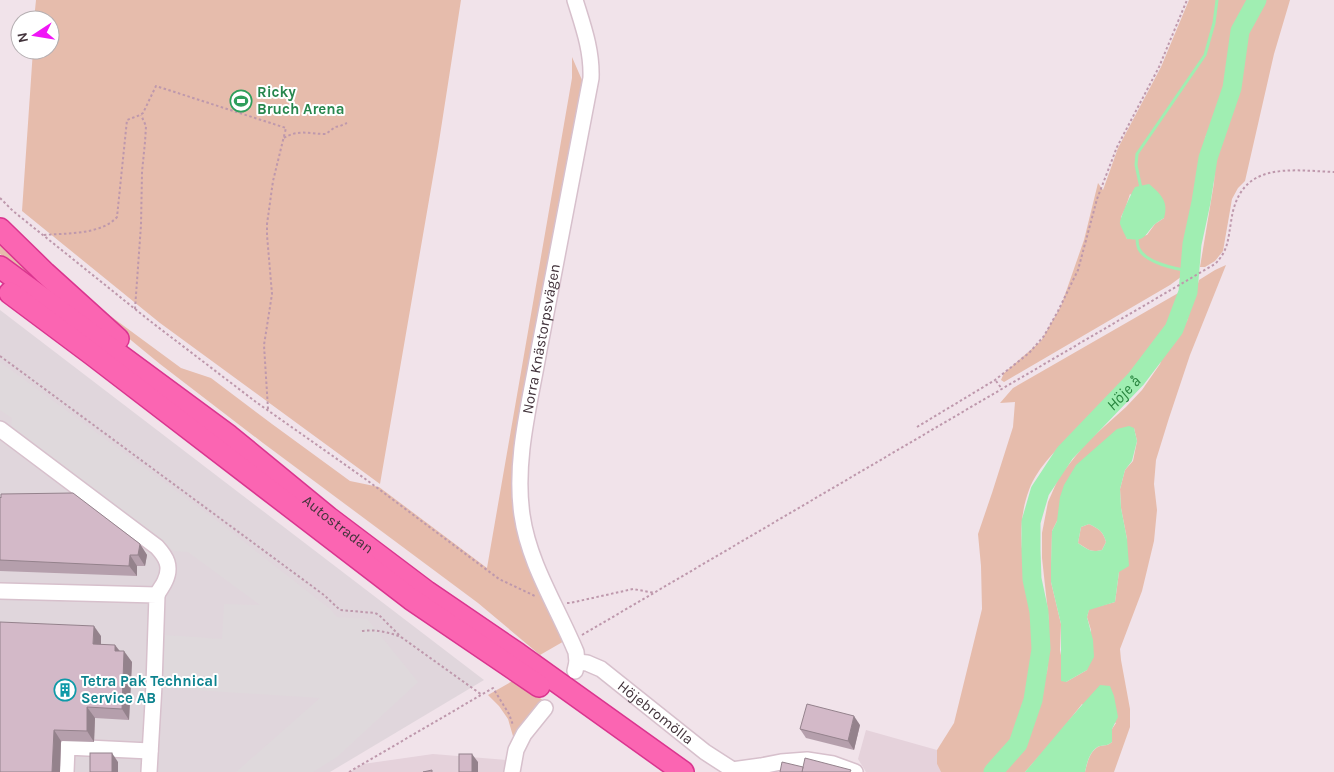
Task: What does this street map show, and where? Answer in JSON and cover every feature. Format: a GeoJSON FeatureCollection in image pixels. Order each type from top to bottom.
{"type":"FeatureCollection","features":[{"type":"Feature","properties":{"kind":"highway"},"geometry":{"type":"LineString","coordinates":[[0,229],[59,286],[229,436]]}},
{"type":"Feature","properties":{"kind":"highway","name":"Autostradan"},"geometry":{"type":"LineString","coordinates":[[0,267],[229,436],[330,518],[427,592],[518,654],[683,772]]}},
{"type":"Feature","properties":{"kind":"highway","name":"Autostradan"},"geometry":{"type":"LineString","coordinates":[[0,285],[411,598],[659,772]]}},
{"type":"Feature","properties":{"kind":"highway"},"geometry":{"type":"LineString","coordinates":[[0,302],[93,355]]}},
{"type":"Feature","properties":{"kind":"street","name":"Norra Knästorpsvägen"},"geometry":{"type":"LineString","coordinates":[[575,0],[590,48],[591,78],[524,434],[520,497],[527,540],[534,562],[572,642],[576,652],[576,667]]}},
{"type":"Feature","properties":{"kind":"street"},"geometry":{"type":"LineString","coordinates":[[5,433],[157,547],[166,558],[168,568],[165,581],[159,589],[157,596],[149,772]]}},
{"type":"Feature","properties":{"kind":"street"},"geometry":{"type":"LineString","coordinates":[[0,591],[157,596]]}},
{"type":"Feature","properties":{"kind":"street","name":"Höjebromölla"},"geometry":{"type":"LineString","coordinates":[[576,667],[587,663],[600,668],[699,748],[734,771],[781,762],[807,760],[833,764],[855,772]]}},
{"type":"Feature","properties":{"kind":"street"},"geometry":{"type":"LineString","coordinates":[[512,772],[516,750],[524,734],[545,708]]}},
{"type":"Feature","properties":{"kind":"street"},"geometry":{"type":"LineString","coordinates":[[66,772],[67,747],[150,751]]}},
{"type":"Feature","properties":{"kind":"path"},"geometry":{"type":"LineString","coordinates":[[917,428],[995,380],[1029,353],[1044,336],[1078,270],[1097,199],[1117,147],[1159,67],[1186,0]]}},
{"type":"Feature","properties":{"kind":"path"},"geometry":{"type":"LineString","coordinates":[[44,235],[87,232],[112,222],[117,217],[126,120],[143,113],[156,86],[286,128],[273,181],[267,224],[272,294],[264,345],[268,410]]}},
{"type":"Feature","properties":{"kind":"path"},"geometry":{"type":"LineString","coordinates":[[135,309],[146,126],[140,115]]}},
{"type":"Feature","properties":{"kind":"path"},"geometry":{"type":"LineString","coordinates":[[283,140],[291,134],[299,132],[326,134],[335,127],[347,123]]}},
{"type":"Feature","properties":{"kind":"path"},"geometry":{"type":"LineString","coordinates":[[572,642],[1214,264],[1226,250],[1236,200],[1252,180],[1263,174],[1277,171],[1334,172]]}},
{"type":"Feature","properties":{"kind":"path"},"geometry":{"type":"LineString","coordinates":[[0,198],[13,211],[135,309],[268,410],[364,478],[499,579],[540,598],[570,603],[633,589],[655,593]]}},
{"type":"Feature","properties":{"kind":"path"},"geometry":{"type":"LineString","coordinates":[[0,356],[324,595],[340,610],[380,615],[401,637],[482,695]]}},
{"type":"Feature","properties":{"kind":"path"},"geometry":{"type":"LineString","coordinates":[[995,380],[1002,389]]}},
{"type":"Feature","properties":{"kind":"path"},"geometry":{"type":"LineString","coordinates":[[362,630],[372,629],[401,637]]}},
{"type":"Feature","properties":{"kind":"path"},"geometry":{"type":"LineString","coordinates":[[349,772],[493,688],[510,714],[514,728]]}},
{"type":"Feature","properties":{"kind":"shaded area"},"geometry":{"type":"Polygon","coordinates":[[[36,0],[461,0],[438,148],[380,484],[160,323],[22,211],[32,60],[60,60],[60,10],[35,10],[36,0]]]}},
{"type":"Feature","properties":{"kind":"shaded area"},"geometry":{"type":"Polygon","coordinates":[[[1189,0],[1249,0],[1241,18],[1224,94],[1205,138],[1201,179],[1188,238],[1185,274],[1170,285],[1004,382],[1001,380],[1004,373],[1041,341],[1061,306],[1084,240],[1098,183],[1103,190],[1118,148],[1161,67],[1189,0]],[[1130,194],[1121,217],[1127,239],[1147,235],[1155,224],[1164,218],[1130,194]]]}},
{"type":"Feature","properties":{"kind":"shaded area"},"geometry":{"type":"Polygon","coordinates":[[[1262,0],[1290,0],[1274,54],[1245,181],[1238,188],[1232,199],[1223,251],[1215,261],[1205,267],[1200,267],[1214,183],[1216,146],[1236,97],[1246,37],[1262,0]]]}},
{"type":"Feature","properties":{"kind":"shaded area"},"geometry":{"type":"Polygon","coordinates":[[[572,57],[585,87],[516,480],[566,640],[540,655],[478,603],[263,443],[160,364],[87,304],[109,315],[181,368],[211,378],[350,481],[379,487],[487,568],[572,78],[572,57]]]}},
{"type":"Feature","properties":{"kind":"shaded area"},"geometry":{"type":"Polygon","coordinates":[[[1149,184],[1157,191],[1165,203],[1164,218],[1154,225],[1141,239],[1127,239],[1120,224],[1124,211],[1135,187],[1149,184]]]}},
{"type":"Feature","properties":{"kind":"shaded area"},"geometry":{"type":"Polygon","coordinates":[[[0,240],[47,289],[0,254],[0,240]]]}},
{"type":"Feature","properties":{"kind":"shaded area"},"geometry":{"type":"Polygon","coordinates":[[[1226,265],[1190,355],[1156,460],[1154,484],[1157,510],[1154,541],[1142,591],[1120,649],[1130,709],[1130,727],[1114,772],[1085,772],[1094,750],[1112,742],[1112,729],[1116,723],[1082,704],[1025,772],[999,772],[1022,747],[1041,694],[1041,685],[1047,672],[1049,622],[1042,558],[1042,533],[1048,502],[1059,477],[1086,443],[1142,390],[1160,364],[1163,355],[1187,321],[1199,280],[1226,265]],[[1134,428],[1057,521],[1052,531],[1051,582],[1061,624],[1060,650],[1066,682],[1087,670],[1091,630],[1087,617],[1089,609],[1115,602],[1119,572],[1127,539],[1121,508],[1120,489],[1125,470],[1133,461],[1137,441],[1134,428]]]}},
{"type":"Feature","properties":{"kind":"shaded area"},"geometry":{"type":"Polygon","coordinates":[[[1180,292],[1174,318],[1155,347],[1050,457],[1038,473],[1029,490],[1024,507],[1021,541],[1033,625],[1034,649],[1028,685],[1009,742],[986,772],[941,772],[937,764],[937,750],[954,723],[982,609],[978,534],[1013,427],[1015,402],[1000,403],[1013,388],[1180,292]]]}},
{"type":"Feature","properties":{"kind":"shaded area"},"geometry":{"type":"Polygon","coordinates":[[[0,310],[484,680],[330,772],[0,772],[0,310]]]}},
{"type":"Feature","properties":{"kind":"shaded area"},"geometry":{"type":"Polygon","coordinates":[[[0,362],[221,524],[330,609],[337,617],[367,619],[418,682],[337,757],[313,772],[236,772],[320,698],[163,688],[165,635],[222,639],[224,604],[260,605],[188,552],[174,551],[11,430],[12,418],[0,410],[0,362]]]}},
{"type":"Feature","properties":{"kind":"shaded area"},"geometry":{"type":"Polygon","coordinates":[[[1129,426],[1134,428],[1137,441],[1132,461],[1125,470],[1120,489],[1129,566],[1119,572],[1115,602],[1089,610],[1087,617],[1093,640],[1094,657],[1087,670],[1066,682],[1061,681],[1061,624],[1051,582],[1052,531],[1057,521],[1060,497],[1064,485],[1076,465],[1117,429],[1129,426]],[[1089,524],[1081,527],[1078,543],[1092,551],[1102,550],[1106,542],[1105,538],[1100,531],[1089,524]]]}},
{"type":"Feature","properties":{"kind":"shaded area"},"geometry":{"type":"Polygon","coordinates":[[[1089,524],[1098,529],[1103,535],[1106,542],[1102,550],[1092,551],[1078,543],[1081,527],[1089,524]]]}},
{"type":"Feature","properties":{"kind":"shaded area"},"geometry":{"type":"Polygon","coordinates":[[[516,679],[545,702],[515,743],[508,719],[488,695],[516,679]]]}},
{"type":"Feature","properties":{"kind":"shaded area"},"geometry":{"type":"Polygon","coordinates":[[[1100,685],[1110,686],[1114,696],[1118,717],[1112,729],[1112,742],[1094,750],[1085,772],[1025,772],[1071,717],[1100,685]]]}},
{"type":"Feature","properties":{"kind":"shaded area"},"geometry":{"type":"Polygon","coordinates":[[[866,730],[937,750],[937,764],[941,772],[866,772],[858,759],[866,730]]]}},
{"type":"Feature","properties":{"kind":"shaded area"},"geometry":{"type":"Polygon","coordinates":[[[433,754],[507,760],[505,772],[350,772],[363,764],[433,754]]]}},
{"type":"Feature","properties":{"kind":"building"},"geometry":{"type":"Polygon","coordinates":[[[73,493],[140,544],[138,555],[130,555],[129,566],[0,560],[1,494],[73,493]]]}},
{"type":"Feature","properties":{"kind":"building","name":"Tetra Pak Technical Service AB"},"geometry":{"type":"Polygon","coordinates":[[[0,622],[94,626],[93,644],[115,645],[115,651],[124,651],[122,709],[87,707],[87,731],[54,730],[52,772],[0,772],[0,622]]]}},
{"type":"Feature","properties":{"kind":"building"},"geometry":{"type":"Polygon","coordinates":[[[807,704],[854,716],[848,741],[800,729],[807,704]]]}},
{"type":"Feature","properties":{"kind":"building"},"geometry":{"type":"Polygon","coordinates":[[[90,753],[112,753],[112,772],[90,772],[90,753]]]}},
{"type":"Feature","properties":{"kind":"building"},"geometry":{"type":"Polygon","coordinates":[[[459,754],[472,754],[472,772],[459,772],[459,754]]]}},
{"type":"Feature","properties":{"kind":"building"},"geometry":{"type":"Polygon","coordinates":[[[805,758],[851,770],[850,772],[802,772],[805,758]]]}},
{"type":"Feature","properties":{"kind":"building"},"geometry":{"type":"Polygon","coordinates":[[[782,762],[803,767],[802,772],[780,772],[782,762]]]}},
{"type":"Feature","properties":{"kind":"waterway"},"geometry":{"type":"LineString","coordinates":[[1141,188],[1136,165],[1137,154],[1205,55],[1214,23],[1217,0]]}},
{"type":"Feature","properties":{"kind":"waterway","name":"Höje å"},"geometry":{"type":"LineString","coordinates":[[993,772],[1018,744],[1033,700],[1041,649],[1039,612],[1032,579],[1031,522],[1040,491],[1065,453],[1136,379],[1174,329],[1188,292],[1192,244],[1208,158],[1232,88],[1240,31],[1257,0]]}},
{"type":"Feature","properties":{"kind":"waterway"},"geometry":{"type":"LineString","coordinates":[[1137,237],[1139,249],[1148,258],[1177,269],[1190,271]]}},
{"type":"Feature","properties":{"kind":"place","name":"Ricky Bruch Arena"},"geometry":{"type":"Point","coordinates":[241,101]}},
{"type":"Feature","properties":{"kind":"place","name":"Tetra Pak Technical Service AB"},"geometry":{"type":"Point","coordinates":[65,690]}}]}
